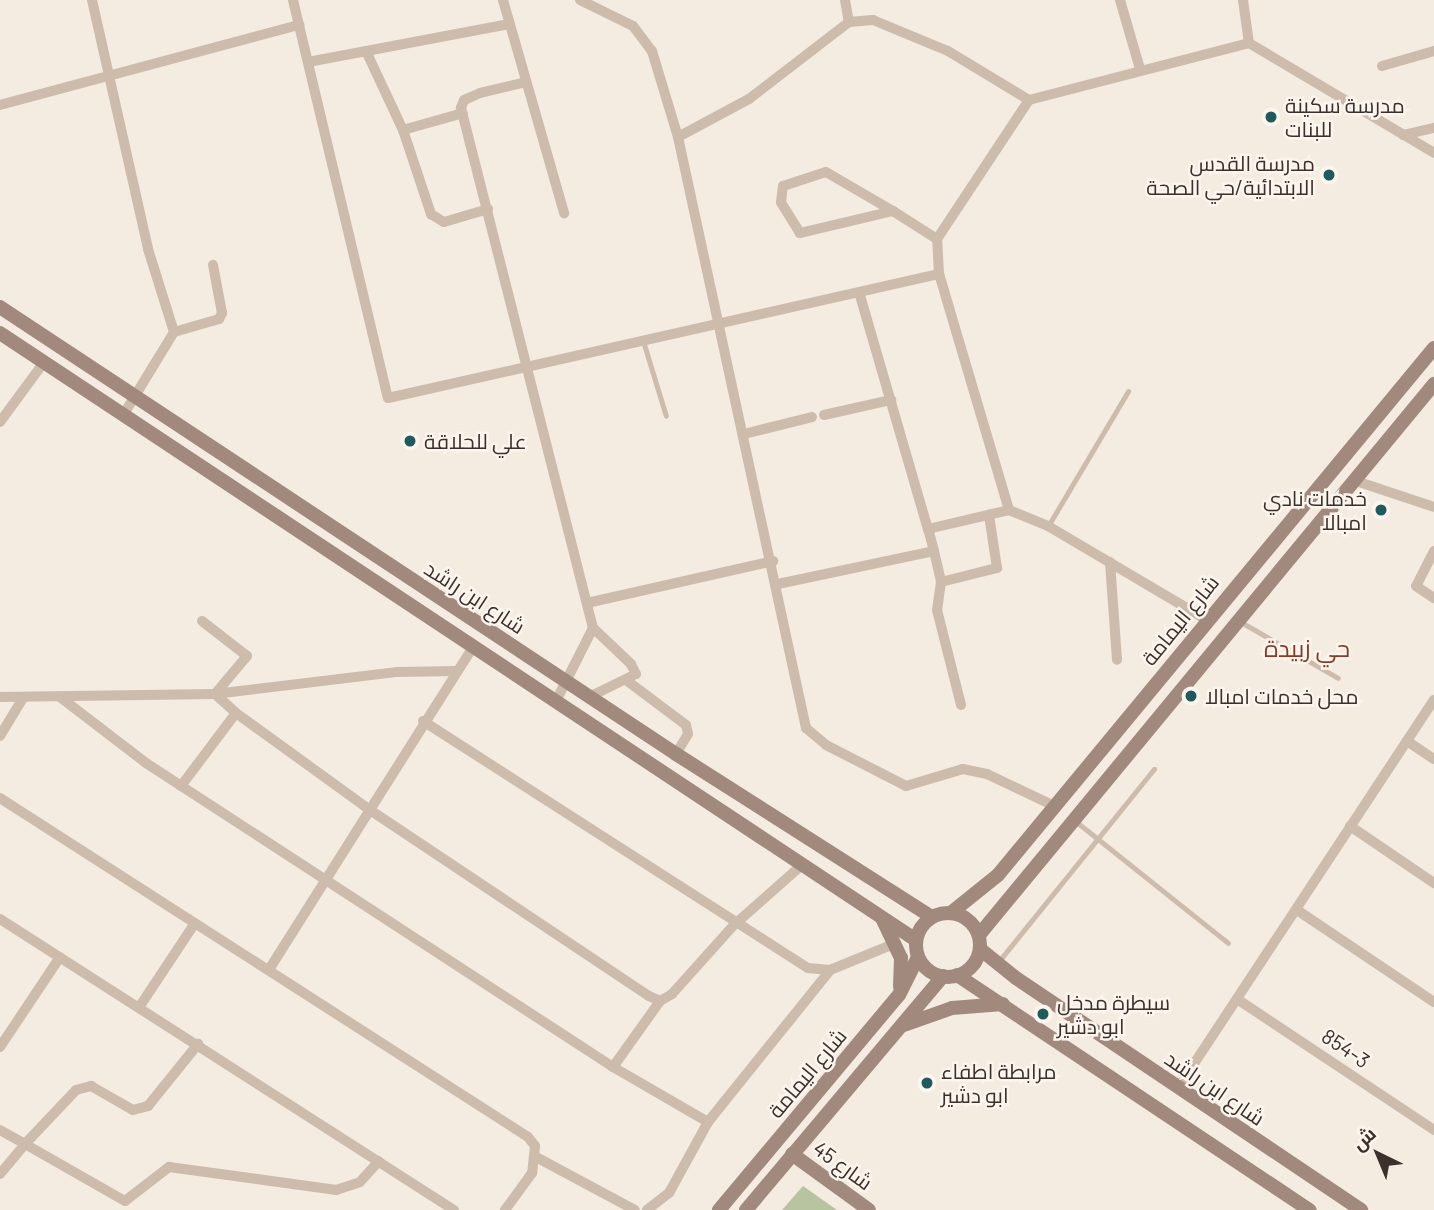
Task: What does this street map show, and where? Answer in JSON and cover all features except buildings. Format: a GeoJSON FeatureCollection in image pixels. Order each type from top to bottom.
{"type":"FeatureCollection","features":[{"type":"Feature","properties":{"kind":"main road","name":"شارع ابن راشد"},"geometry":{"type":"LineString","coordinates":[[0,307],[676,754],[932,917]]}},
{"type":"Feature","properties":{"kind":"main road","name":"شارع ابن راشد"},"geometry":{"type":"LineString","coordinates":[[0,332],[916,940]]}},
{"type":"Feature","properties":{"kind":"main road","name":"شارع اليمامة"},"geometry":{"type":"LineString","coordinates":[[952,912],[998,875],[1434,348]]}},
{"type":"Feature","properties":{"kind":"main road","name":"شارع اليمامة"},"geometry":{"type":"LineString","coordinates":[[979,942],[1071,819],[1434,384]]}},
{"type":"Feature","properties":{"kind":"main road"},"geometry":{"type":"LineString","coordinates":[[1386,406],[1404,420]]}},
{"type":"Feature","properties":{"kind":"main road"},"geometry":{"type":"LineString","coordinates":[[950,976],[974,963],[979,942],[966,918],[952,912],[932,917],[916,940],[918,957],[928,970],[950,976],[1003,1004],[1310,1210]]}},
{"type":"Feature","properties":{"kind":"main road"},"geometry":{"type":"LineString","coordinates":[[880,914],[896,943],[903,970],[899,995]]}},
{"type":"Feature","properties":{"kind":"main road","name":"شارع ابن راشد"},"geometry":{"type":"LineString","coordinates":[[979,942],[997,964],[1361,1210]]}},
{"type":"Feature","properties":{"kind":"main road","name":"شارع اليمامة"},"geometry":{"type":"LineString","coordinates":[[719,1210],[899,995],[918,957]]}},
{"type":"Feature","properties":{"kind":"main road","name":"شارع اليمامة"},"geometry":{"type":"LineString","coordinates":[[746,1210],[892,1034],[950,976]]}},
{"type":"Feature","properties":{"kind":"main road"},"geometry":{"type":"LineString","coordinates":[[892,1034],[933,1012],[1003,1004]]}},
{"type":"Feature","properties":{"kind":"main road","name":"شارع 45"},"geometry":{"type":"LineString","coordinates":[[792,1154],[869,1210]]}},
{"type":"Feature","properties":{"kind":"street"},"geometry":{"type":"LineString","coordinates":[[92,0],[148,249],[174,332]]}},
{"type":"Feature","properties":{"kind":"street"},"geometry":{"type":"LineString","coordinates":[[293,0],[388,398],[939,274]]}},
{"type":"Feature","properties":{"kind":"street"},"geometry":{"type":"LineString","coordinates":[[503,0],[564,213]]}},
{"type":"Feature","properties":{"kind":"street"},"geometry":{"type":"LineString","coordinates":[[580,0],[634,26],[652,51],[678,137],[778,584],[806,729],[906,786],[964,769],[987,774],[1054,806]]}},
{"type":"Feature","properties":{"kind":"street"},"geometry":{"type":"LineString","coordinates":[[845,0],[849,22]]}},
{"type":"Feature","properties":{"kind":"street"},"geometry":{"type":"LineString","coordinates":[[1120,0],[1140,69]]}},
{"type":"Feature","properties":{"kind":"street"},"geometry":{"type":"LineString","coordinates":[[1242,0],[1250,43]]}},
{"type":"Feature","properties":{"kind":"street"},"geometry":{"type":"LineString","coordinates":[[678,137],[749,99],[849,22],[873,20],[948,51],[1029,100]]}},
{"type":"Feature","properties":{"kind":"street"},"geometry":{"type":"LineString","coordinates":[[308,62],[509,24]]}},
{"type":"Feature","properties":{"kind":"street"},"geometry":{"type":"LineString","coordinates":[[0,105],[299,25]]}},
{"type":"Feature","properties":{"kind":"street"},"geometry":{"type":"LineString","coordinates":[[1009,510],[939,274],[937,239],[1029,100],[1140,69],[1250,43],[1434,153]]}},
{"type":"Feature","properties":{"kind":"street"},"geometry":{"type":"LineString","coordinates":[[366,51],[402,130],[427,208],[436,220],[488,209]]}},
{"type":"Feature","properties":{"kind":"street"},"geometry":{"type":"LineString","coordinates":[[1381,66],[1434,51]]}},
{"type":"Feature","properties":{"kind":"street"},"geometry":{"type":"LineString","coordinates":[[526,82],[464,100],[463,113],[530,368],[593,628],[635,669],[636,674],[589,697]]}},
{"type":"Feature","properties":{"kind":"street"},"geometry":{"type":"LineString","coordinates":[[402,130],[463,113]]}},
{"type":"Feature","properties":{"kind":"street"},"geometry":{"type":"LineString","coordinates":[[1404,135],[1434,128]]}},
{"type":"Feature","properties":{"kind":"street"},"geometry":{"type":"LineString","coordinates":[[893,211],[800,233],[780,202],[783,186],[826,172],[893,211],[937,239]]}},
{"type":"Feature","properties":{"kind":"street"},"geometry":{"type":"LineString","coordinates":[[124,414],[174,332],[219,318],[222,313],[213,265]]}},
{"type":"Feature","properties":{"kind":"street"},"geometry":{"type":"LineString","coordinates":[[859,292],[934,551],[941,582],[937,610],[961,705]]}},
{"type":"Feature","properties":{"kind":"street"},"geometry":{"type":"LineString","coordinates":[[0,422],[44,362]]}},
{"type":"Feature","properties":{"kind":"street"},"geometry":{"type":"LineString","coordinates":[[744,434],[891,400]]}},
{"type":"Feature","properties":{"kind":"street"},"geometry":{"type":"LineString","coordinates":[[1353,480],[1434,507]]}},
{"type":"Feature","properties":{"kind":"street"},"geometry":{"type":"LineString","coordinates":[[928,529],[1009,510],[1048,526],[1207,620]]}},
{"type":"Feature","properties":{"kind":"street"},"geometry":{"type":"LineString","coordinates":[[941,582],[997,568],[989,514]]}},
{"type":"Feature","properties":{"kind":"street"},"geometry":{"type":"LineString","coordinates":[[778,584],[934,551]]}},
{"type":"Feature","properties":{"kind":"street"},"geometry":{"type":"LineString","coordinates":[[1434,551],[1416,586],[1434,598]]}},
{"type":"Feature","properties":{"kind":"street"},"geometry":{"type":"LineString","coordinates":[[587,603],[773,561]]}},
{"type":"Feature","properties":{"kind":"street"},"geometry":{"type":"LineString","coordinates":[[1110,562],[1117,660]]}},
{"type":"Feature","properties":{"kind":"street"},"geometry":{"type":"LineString","coordinates":[[202,621],[247,658],[215,694]]}},
{"type":"Feature","properties":{"kind":"street"},"geometry":{"type":"LineString","coordinates":[[556,701],[593,628]]}},
{"type":"Feature","properties":{"kind":"street"},"geometry":{"type":"LineString","coordinates":[[270,968],[327,880],[367,808],[472,647]]}},
{"type":"Feature","properties":{"kind":"street"},"geometry":{"type":"LineString","coordinates":[[0,698],[215,694],[398,672],[457,671]]}},
{"type":"Feature","properties":{"kind":"street"},"geometry":{"type":"LineString","coordinates":[[626,680],[686,725],[688,734],[676,754]]}},
{"type":"Feature","properties":{"kind":"street"},"geometry":{"type":"LineString","coordinates":[[215,694],[236,713],[367,808],[660,1001]]}},
{"type":"Feature","properties":{"kind":"street"},"geometry":{"type":"LineString","coordinates":[[60,697],[181,786],[613,1067],[708,1122]]}},
{"type":"Feature","properties":{"kind":"street"},"geometry":{"type":"LineString","coordinates":[[0,736],[23,698]]}},
{"type":"Feature","properties":{"kind":"street"},"geometry":{"type":"LineString","coordinates":[[1178,1088],[1434,700]]}},
{"type":"Feature","properties":{"kind":"street"},"geometry":{"type":"LineString","coordinates":[[181,786],[236,713]]}},
{"type":"Feature","properties":{"kind":"street"},"geometry":{"type":"LineString","coordinates":[[423,721],[734,925],[808,968],[830,970],[896,943]]}},
{"type":"Feature","properties":{"kind":"street"},"geometry":{"type":"LineString","coordinates":[[1406,741],[1434,759]]}},
{"type":"Feature","properties":{"kind":"street"},"geometry":{"type":"LineString","coordinates":[[0,798],[193,926],[270,968],[493,1111],[528,1137],[536,1157],[533,1173],[505,1210]]}},
{"type":"Feature","properties":{"kind":"street"},"geometry":{"type":"LineString","coordinates":[[1350,826],[1434,883]]}},
{"type":"Feature","properties":{"kind":"street"},"geometry":{"type":"LineString","coordinates":[[613,1067],[660,1001],[672,995],[734,925],[803,864]]}},
{"type":"Feature","properties":{"kind":"street"},"geometry":{"type":"LineString","coordinates":[[1297,910],[1434,1002]]}},
{"type":"Feature","properties":{"kind":"street"},"geometry":{"type":"LineString","coordinates":[[0,919],[140,1006],[454,1210]]}},
{"type":"Feature","properties":{"kind":"street"},"geometry":{"type":"LineString","coordinates":[[140,1006],[193,926]]}},
{"type":"Feature","properties":{"kind":"street"},"geometry":{"type":"LineString","coordinates":[[0,1047],[60,957]]}},
{"type":"Feature","properties":{"kind":"street"},"geometry":{"type":"LineString","coordinates":[[647,1210],[668,1193],[708,1122],[830,970]]}},
{"type":"Feature","properties":{"kind":"street","name":"854-3"},"geometry":{"type":"LineString","coordinates":[[1237,999],[1434,1130]]}},
{"type":"Feature","properties":{"kind":"street"},"geometry":{"type":"LineString","coordinates":[[0,1174],[76,1090],[91,1086],[133,1110],[148,1105],[198,1044]]}},
{"type":"Feature","properties":{"kind":"street"},"geometry":{"type":"LineString","coordinates":[[0,1130],[125,1201],[169,1167],[336,1190],[360,1182],[379,1161]]}},
{"type":"Feature","properties":{"kind":"street"},"geometry":{"type":"LineString","coordinates":[[536,1157],[635,1210]]}},
{"type":"Feature","properties":{"kind":"lane"},"geometry":{"type":"LineString","coordinates":[[643,341],[666,415]]}},
{"type":"Feature","properties":{"kind":"lane"},"geometry":{"type":"LineString","coordinates":[[1048,526],[1128,391]]}},
{"type":"Feature","properties":{"kind":"lane"},"geometry":{"type":"LineString","coordinates":[[1237,619],[1338,678]]}},
{"type":"Feature","properties":{"kind":"lane"},"geometry":{"type":"LineString","coordinates":[[997,964],[1154,769]]}},
{"type":"Feature","properties":{"kind":"lane"},"geometry":{"type":"LineString","coordinates":[[1071,819],[1099,838],[1228,943]]}},
{"type":"Feature","properties":{"kind":"green space"},"geometry":{"type":"Polygon","coordinates":[[[803,1186],[837,1210],[782,1210],[803,1186]]]}},
{"type":"Feature","properties":{"kind":"place","name":"مدرسة سكينة للبنات"},"geometry":{"type":"Point","coordinates":[1271,117]}},
{"type":"Feature","properties":{"kind":"place","name":"مدرسة القدس الابتدائية/حي الصحة"},"geometry":{"type":"Point","coordinates":[1329,175]}},
{"type":"Feature","properties":{"kind":"place","name":"علي للحلاقة"},"geometry":{"type":"Point","coordinates":[410,441]}},
{"type":"Feature","properties":{"kind":"place","name":"خدمات نادي امبالا"},"geometry":{"type":"Point","coordinates":[1381,510]}},
{"type":"Feature","properties":{"kind":"place","name":"محل خدمات امبالا"},"geometry":{"type":"Point","coordinates":[1191,696]}},
{"type":"Feature","properties":{"kind":"place","name":"سيطرة مدخل ابو دشير"},"geometry":{"type":"Point","coordinates":[1043,1014]}},
{"type":"Feature","properties":{"kind":"place","name":"مرابطة اطفاء ابو دشير"},"geometry":{"type":"Point","coordinates":[927,1083]}},
{"type":"Feature","properties":{"kind":"district","name":"حي زبيدة"},"geometry":{"type":"Point","coordinates":[1307,648]}}]}
